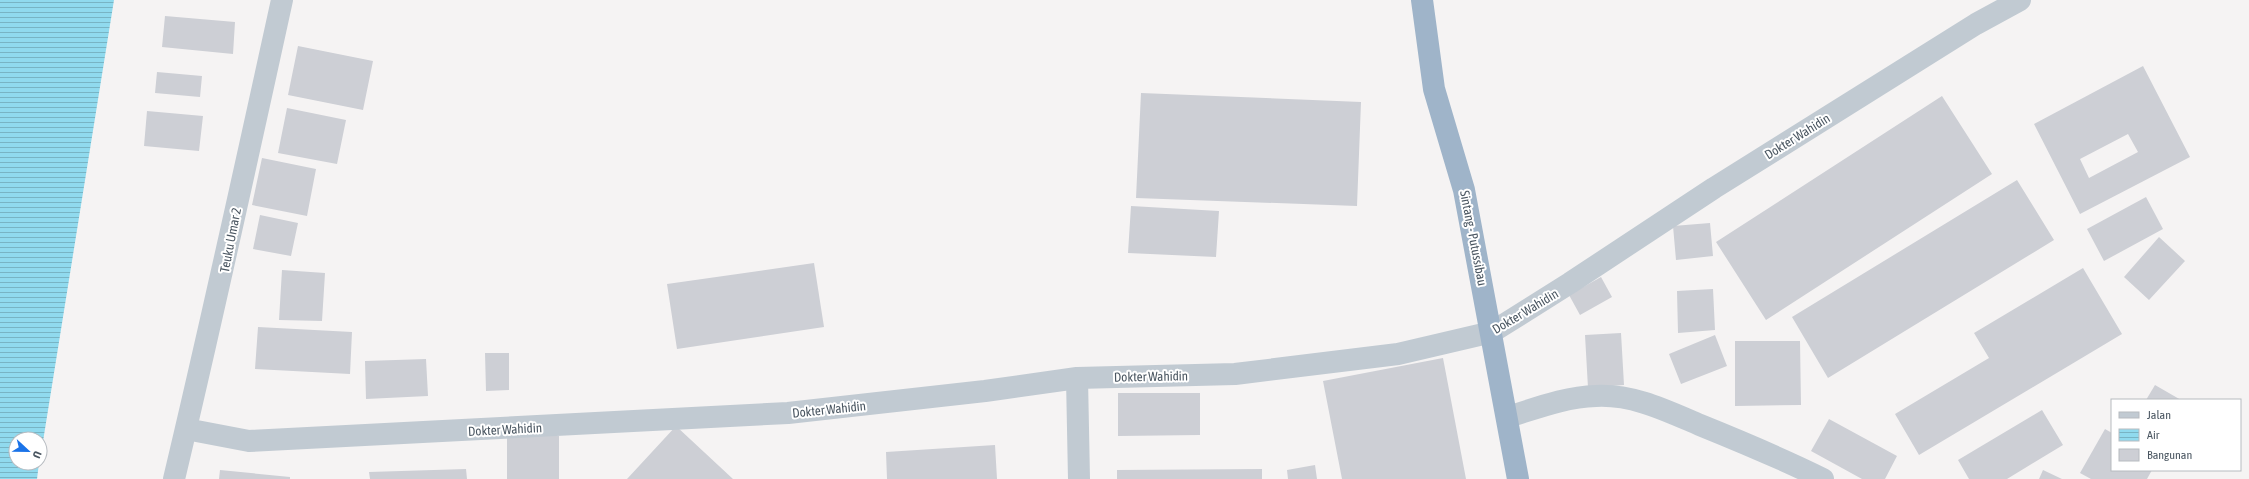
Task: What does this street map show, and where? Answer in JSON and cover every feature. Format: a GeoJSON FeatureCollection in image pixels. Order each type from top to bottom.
{"type":"FeatureCollection","features":[{"type":"Feature","properties":{"kind":"highway","name":"Sintang - Putussibau"},"geometry":{"type":"LineString","coordinates":[[1422,0],[1434,89],[1464,190],[1492,332],[1518,479]]}},
{"type":"Feature","properties":{"kind":"street","name":"Teuku Umar 2"},"geometry":{"type":"LineString","coordinates":[[174,479],[227,255],[244,167],[282,0]]}},
{"type":"Feature","properties":{"kind":"street","name":"Dokter Wahidin"},"geometry":{"type":"LineString","coordinates":[[186,429],[249,442],[788,413],[985,391],[1077,378],[1235,374],[1398,354],[1492,332],[1570,283],[1714,188],[1976,24],[2020,0]]}},
{"type":"Feature","properties":{"kind":"street"},"geometry":{"type":"LineString","coordinates":[[1077,378],[1079,479]]}},
{"type":"Feature","properties":{"kind":"street"},"geometry":{"type":"LineString","coordinates":[[1508,418],[1561,400],[1597,396],[1628,398],[1653,406],[1783,459],[1823,479]]}},
{"type":"Feature","properties":{"kind":"water"},"geometry":{"type":"Polygon","coordinates":[[[0,0],[114,0],[45,431],[8,431],[8,471],[38,471],[37,479],[0,479],[0,0]]]}},
{"type":"Feature","properties":{"kind":"building"},"geometry":{"type":"Polygon","coordinates":[[[165,16],[235,22],[233,54],[162,47],[165,16]]]}},
{"type":"Feature","properties":{"kind":"building"},"geometry":{"type":"Polygon","coordinates":[[[298,46],[373,61],[363,110],[288,95],[298,46]]]}},
{"type":"Feature","properties":{"kind":"building"},"geometry":{"type":"Polygon","coordinates":[[[2143,66],[2190,157],[2080,214],[2034,124],[2143,66]],[[2128,134],[2080,159],[2089,178],[2138,152],[2128,134]]]}},
{"type":"Feature","properties":{"kind":"building"},"geometry":{"type":"Polygon","coordinates":[[[157,72],[202,76],[200,97],[155,93],[157,72]]]}},
{"type":"Feature","properties":{"kind":"building"},"geometry":{"type":"Polygon","coordinates":[[[1141,93],[1361,102],[1357,206],[1136,198],[1141,93]]]}},
{"type":"Feature","properties":{"kind":"building"},"geometry":{"type":"Polygon","coordinates":[[[1942,96],[1992,174],[1766,320],[1716,242],[1942,96]]]}},
{"type":"Feature","properties":{"kind":"building"},"geometry":{"type":"Polygon","coordinates":[[[287,108],[346,120],[337,164],[278,153],[287,108]]]}},
{"type":"Feature","properties":{"kind":"building"},"geometry":{"type":"Polygon","coordinates":[[[147,111],[203,116],[199,151],[144,146],[147,111]]]}},
{"type":"Feature","properties":{"kind":"building"},"geometry":{"type":"Polygon","coordinates":[[[262,158],[316,169],[307,216],[252,205],[262,158]]]}},
{"type":"Feature","properties":{"kind":"building"},"geometry":{"type":"Polygon","coordinates":[[[2017,180],[2054,240],[1828,378],[1792,317],[2017,180]]]}},
{"type":"Feature","properties":{"kind":"building"},"geometry":{"type":"Polygon","coordinates":[[[2146,197],[2163,229],[2104,261],[2087,229],[2146,197]]]}},
{"type":"Feature","properties":{"kind":"building"},"geometry":{"type":"Polygon","coordinates":[[[1131,206],[1219,211],[1216,257],[1128,253],[1131,206]]]}},
{"type":"Feature","properties":{"kind":"building"},"geometry":{"type":"Polygon","coordinates":[[[260,215],[298,223],[291,256],[253,249],[260,215]]]}},
{"type":"Feature","properties":{"kind":"building"},"geometry":{"type":"Polygon","coordinates":[[[1710,223],[1713,256],[1676,260],[1673,226],[1710,223]]]}},
{"type":"Feature","properties":{"kind":"building"},"geometry":{"type":"Polygon","coordinates":[[[2159,237],[2185,261],[2149,300],[2124,277],[2159,237]]]}},
{"type":"Feature","properties":{"kind":"building"},"geometry":{"type":"Polygon","coordinates":[[[814,263],[824,327],[677,349],[667,284],[814,263]]]}},
{"type":"Feature","properties":{"kind":"building"},"geometry":{"type":"Polygon","coordinates":[[[2083,268],[2122,334],[1919,455],[1895,414],[1989,358],[1974,333],[2083,268]]]}},
{"type":"Feature","properties":{"kind":"building"},"geometry":{"type":"Polygon","coordinates":[[[282,270],[325,273],[322,321],[279,320],[282,270]]]}},
{"type":"Feature","properties":{"kind":"building"},"geometry":{"type":"Polygon","coordinates":[[[1601,277],[1612,297],[1580,315],[1569,295],[1601,277]]]}},
{"type":"Feature","properties":{"kind":"building"},"geometry":{"type":"Polygon","coordinates":[[[1713,289],[1715,330],[1678,333],[1677,291],[1713,289]]]}},
{"type":"Feature","properties":{"kind":"building"},"geometry":{"type":"Polygon","coordinates":[[[258,327],[352,332],[350,374],[255,369],[258,327]]]}},
{"type":"Feature","properties":{"kind":"building"},"geometry":{"type":"Polygon","coordinates":[[[1621,333],[1624,385],[1588,388],[1585,335],[1621,333]]]}},
{"type":"Feature","properties":{"kind":"building"},"geometry":{"type":"Polygon","coordinates":[[[1715,335],[1727,366],[1681,384],[1669,354],[1715,335]]]}},
{"type":"Feature","properties":{"kind":"building"},"geometry":{"type":"Polygon","coordinates":[[[1735,341],[1800,341],[1801,405],[1735,406],[1735,341]]]}},
{"type":"Feature","properties":{"kind":"building"},"geometry":{"type":"Polygon","coordinates":[[[485,353],[509,353],[509,390],[486,391],[485,353]]]}},
{"type":"Feature","properties":{"kind":"building"},"geometry":{"type":"Polygon","coordinates":[[[1443,358],[1466,479],[1342,479],[1323,381],[1443,358]]]}},
{"type":"Feature","properties":{"kind":"building"},"geometry":{"type":"Polygon","coordinates":[[[426,359],[428,396],[366,399],[365,361],[426,359]]]}},
{"type":"Feature","properties":{"kind":"building"},"geometry":{"type":"Polygon","coordinates":[[[2155,385],[2179,399],[2147,399],[2155,385]]]}},
{"type":"Feature","properties":{"kind":"building"},"geometry":{"type":"Polygon","coordinates":[[[1118,393],[1200,393],[1200,435],[1118,436],[1118,393]]]}},
{"type":"Feature","properties":{"kind":"building"},"geometry":{"type":"Polygon","coordinates":[[[2042,410],[2063,445],[2007,479],[1969,479],[1958,460],[2042,410]]]}},
{"type":"Feature","properties":{"kind":"building"},"geometry":{"type":"Polygon","coordinates":[[[1829,419],[1897,456],[1885,479],[1862,479],[1811,451],[1829,419]]]}},
{"type":"Feature","properties":{"kind":"building"},"geometry":{"type":"Polygon","coordinates":[[[676,426],[733,479],[627,479],[676,426]]]}},
{"type":"Feature","properties":{"kind":"building"},"geometry":{"type":"Polygon","coordinates":[[[2105,429],[2111,432],[2111,471],[2151,471],[2147,479],[2091,479],[2080,473],[2105,429]]]}},
{"type":"Feature","properties":{"kind":"building"},"geometry":{"type":"Polygon","coordinates":[[[507,436],[559,436],[559,479],[507,479],[507,436]]]}},
{"type":"Feature","properties":{"kind":"building"},"geometry":{"type":"Polygon","coordinates":[[[995,445],[997,479],[887,479],[886,452],[995,445]]]}},
{"type":"Feature","properties":{"kind":"building"},"geometry":{"type":"Polygon","coordinates":[[[1315,465],[1317,479],[1288,479],[1287,470],[1315,465]]]}},
{"type":"Feature","properties":{"kind":"building"},"geometry":{"type":"Polygon","coordinates":[[[466,469],[467,479],[370,479],[369,472],[466,469]]]}},
{"type":"Feature","properties":{"kind":"building"},"geometry":{"type":"Polygon","coordinates":[[[1262,469],[1262,479],[1117,479],[1117,470],[1262,469]]]}},
{"type":"Feature","properties":{"kind":"building"},"geometry":{"type":"Polygon","coordinates":[[[220,470],[290,477],[290,479],[219,479],[220,470]]]}},
{"type":"Feature","properties":{"kind":"building"},"geometry":{"type":"Polygon","coordinates":[[[2043,470],[2062,479],[2039,479],[2043,470]]]}}]}
